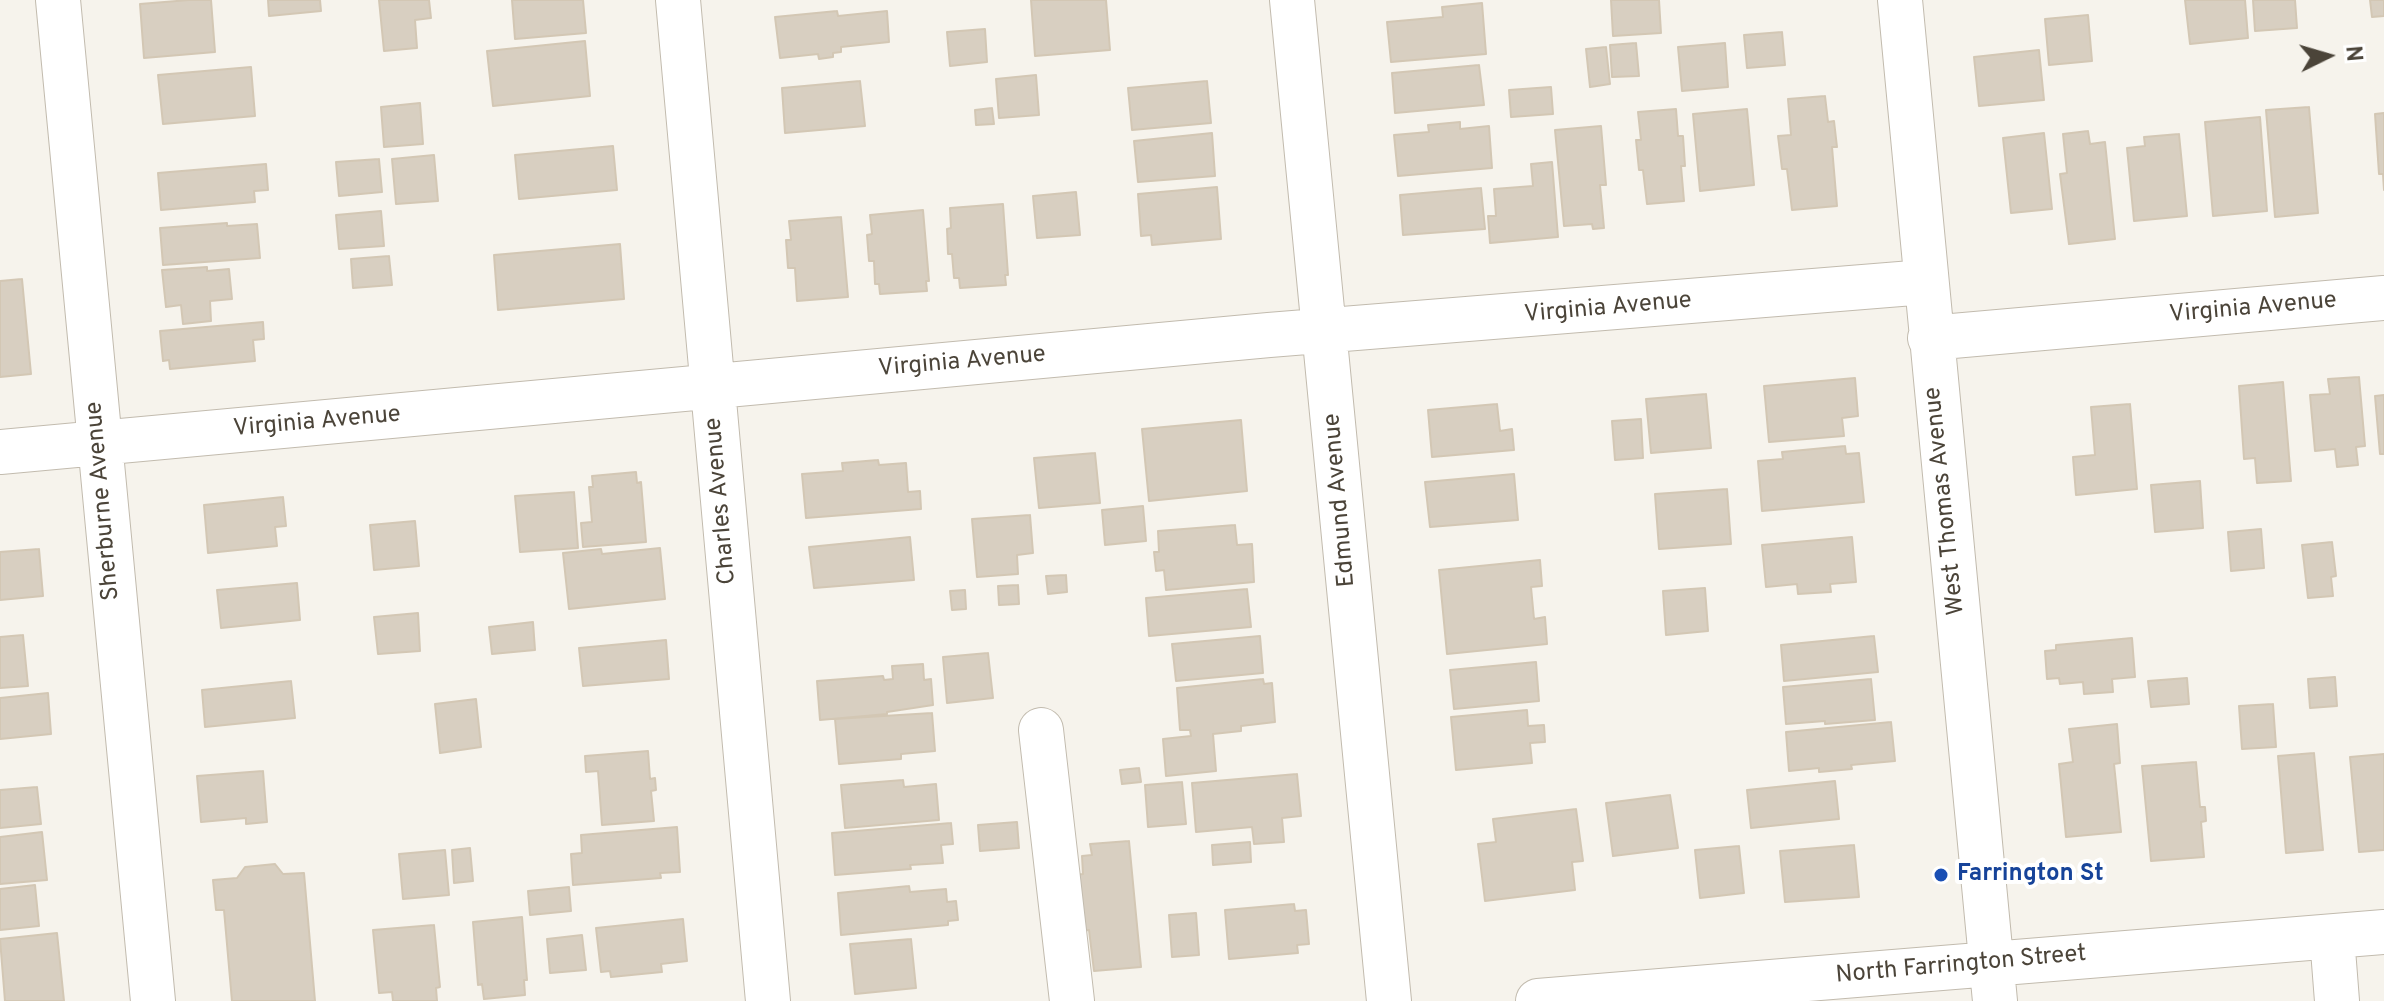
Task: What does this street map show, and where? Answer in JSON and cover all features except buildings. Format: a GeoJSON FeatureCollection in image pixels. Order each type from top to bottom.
{"type":"FeatureCollection","features":[{"type":"Feature","properties":{"kind":"street","name":"Sherburne Avenue"},"geometry":{"type":"LineString","coordinates":[[58,0],[153,1001]]}},
{"type":"Feature","properties":{"kind":"street","name":"Charles Avenue"},"geometry":{"type":"LineString","coordinates":[[678,0],[768,1001]]}},
{"type":"Feature","properties":{"kind":"street","name":"Edmund Avenue"},"geometry":{"type":"LineString","coordinates":[[1292,0],[1389,1001]]}},
{"type":"Feature","properties":{"kind":"street","name":"West Thomas Avenue"},"geometry":{"type":"LineString","coordinates":[[1906,1],[1925,282],[1993,982]]}},
{"type":"Feature","properties":{"kind":"street","name":"Virginia Avenue"},"geometry":{"type":"LineString","coordinates":[[0,452],[1325,330],[1925,282]]}},
{"type":"Feature","properties":{"kind":"street","name":"Virginia Avenue"},"geometry":{"type":"LineString","coordinates":[[1930,338],[2384,298]]}},
{"type":"Feature","properties":{"kind":"street"},"geometry":{"type":"LineString","coordinates":[[1041,730],[1072,1001]]}},
{"type":"Feature","properties":{"kind":"street","name":"North Farrington Street"},"geometry":{"type":"LineString","coordinates":[[1538,1001],[1993,982],[2384,932]]}},
{"type":"Feature","properties":{"kind":"street"},"geometry":{"type":"LineString","coordinates":[[2332,937],[2337,1001]]}},
{"type":"Feature","properties":{"kind":"place","name":"Farrington St"},"geometry":{"type":"Point","coordinates":[1941,875]}}]}
